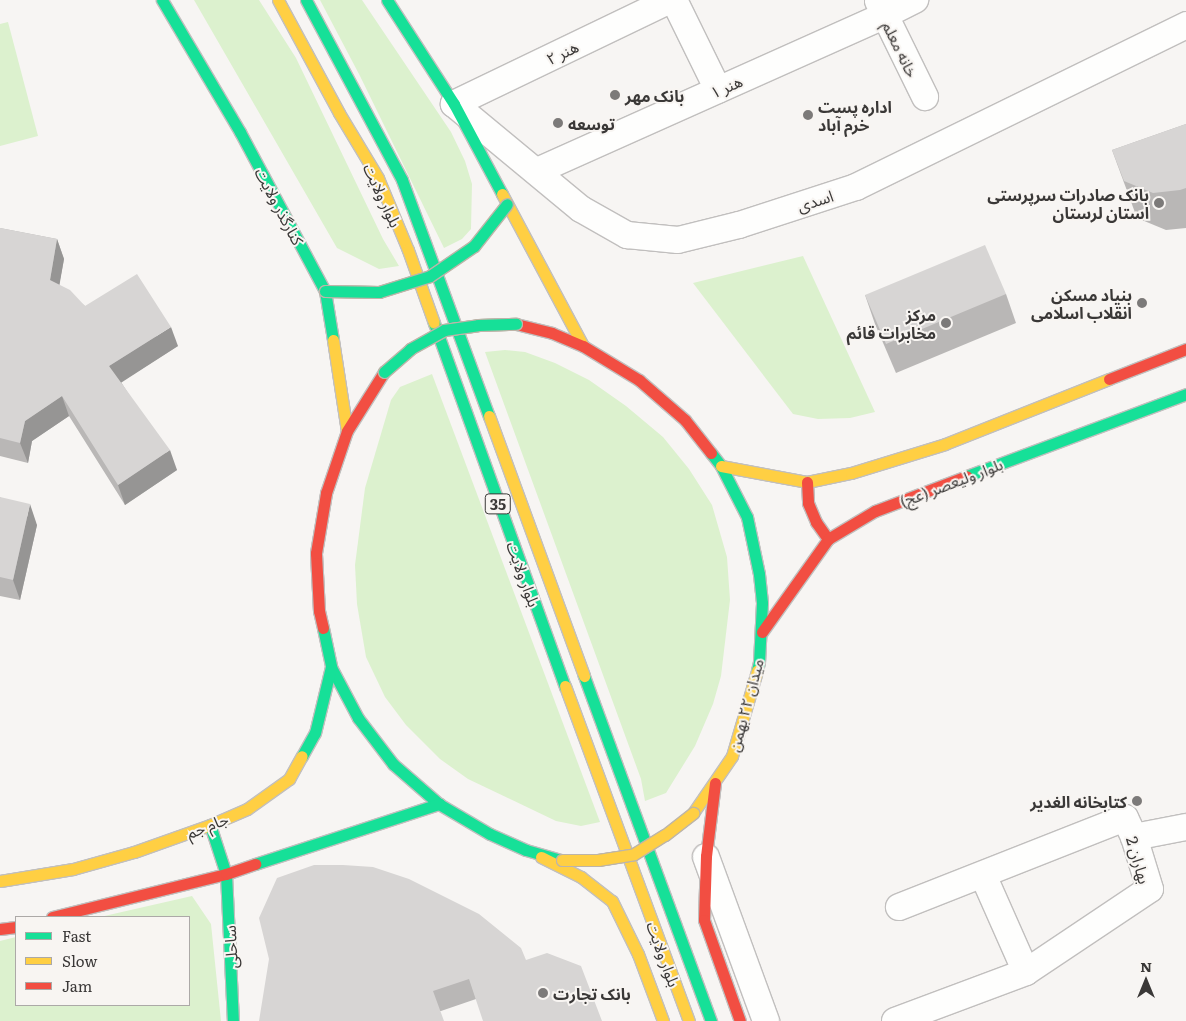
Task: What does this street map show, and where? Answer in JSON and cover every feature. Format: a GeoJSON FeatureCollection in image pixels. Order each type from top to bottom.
{"type":"FeatureCollection","features":[{"type":"Feature","properties":{"kind":"main road","name":"کنارگذر ولایت"},"geometry":{"type":"LineString","coordinates":[[162,0],[240,132],[325,291],[347,431]]}},
{"type":"Feature","properties":{"kind":"main road","name":"بلوار ولایت"},"geometry":{"type":"LineString","coordinates":[[278,0],[339,113],[378,178],[408,250],[538,614],[689,1021]]}},
{"type":"Feature","properties":{"kind":"main road","name":"بلوار ولایت"},"geometry":{"type":"LineString","coordinates":[[306,0],[402,180],[711,1021]]}},
{"type":"Feature","properties":{"kind":"main road"},"geometry":{"type":"LineString","coordinates":[[387,0],[454,104],[583,346]]}},
{"type":"Feature","properties":{"kind":"main road"},"geometry":{"type":"LineString","coordinates":[[325,291],[379,292],[430,276],[474,246],[507,204]]}},
{"type":"Feature","properties":{"kind":"main road","name":"میدان ۲۲ بهمن"},"geometry":{"type":"LineString","coordinates":[[516,324],[552,333],[583,346],[639,380],[685,420],[720,466],[735,491],[747,517],[759,574],[762,632],[759,662],[743,724],[732,756],[693,813],[665,835],[634,854],[598,860],[562,860],[526,850],[490,834],[439,804],[393,764],[358,718],[331,667],[319,611],[316,553],[326,493],[347,431],[384,372],[410,349],[444,330],[478,325],[516,324]]}},
{"type":"Feature","properties":{"kind":"main road"},"geometry":{"type":"LineString","coordinates":[[720,466],[807,482],[851,473],[944,444],[1186,349]]}},
{"type":"Feature","properties":{"kind":"main road","name":"بلوار ولیعصر (عج)"},"geometry":{"type":"LineString","coordinates":[[762,632],[828,539],[875,511],[1186,394]]}},
{"type":"Feature","properties":{"kind":"main road"},"geometry":{"type":"LineString","coordinates":[[807,482],[808,503],[816,522],[828,539]]}},
{"type":"Feature","properties":{"kind":"main road","name":"جام جم"},"geometry":{"type":"LineString","coordinates":[[0,881],[73,869],[134,852],[210,825],[247,809],[288,779],[316,733],[331,667]]}},
{"type":"Feature","properties":{"kind":"main road"},"geometry":{"type":"LineString","coordinates":[[715,783],[706,856],[704,920],[740,1021]]}},
{"type":"Feature","properties":{"kind":"main road"},"geometry":{"type":"LineString","coordinates":[[56,916],[226,874],[439,804]]}},
{"type":"Feature","properties":{"kind":"main road","name":"ساحلی"},"geometry":{"type":"LineString","coordinates":[[210,825],[226,874],[233,1021]]}},
{"type":"Feature","properties":{"kind":"main road"},"geometry":{"type":"LineString","coordinates":[[526,850],[581,877],[599,888],[612,901],[638,954],[663,1021]]}},
{"type":"Feature","properties":{"kind":"main road"},"geometry":{"type":"LineString","coordinates":[[0,929],[15,926]]}},
{"type":"Feature","properties":{"kind":"street","name":"هنر ۲"},"geometry":{"type":"LineString","coordinates":[[454,104],[672,0]]}},
{"type":"Feature","properties":{"kind":"street"},"geometry":{"type":"LineString","coordinates":[[672,0],[718,90]]}},
{"type":"Feature","properties":{"kind":"street","name":"هنر ۱"},"geometry":{"type":"LineString","coordinates":[[537,171],[718,90],[881,8],[915,0]]}},
{"type":"Feature","properties":{"kind":"street","name":"خانه معلم"},"geometry":{"type":"LineString","coordinates":[[881,8],[925,97]]}},
{"type":"Feature","properties":{"kind":"street","name":"اسدی"},"geometry":{"type":"LineString","coordinates":[[454,104],[581,208],[627,235],[678,240],[739,225],[856,187],[1186,25]]}},
{"type":"Feature","properties":{"kind":"street","name":"بهاران 2"},"geometry":{"type":"LineString","coordinates":[[895,1021],[1026,972],[1150,889],[1134,837],[1125,818],[899,907]]}},
{"type":"Feature","properties":{"kind":"street"},"geometry":{"type":"LineString","coordinates":[[1134,837],[1186,827]]}},
{"type":"Feature","properties":{"kind":"street"},"geometry":{"type":"LineString","coordinates":[[706,856],[766,1021]]}},
{"type":"Feature","properties":{"kind":"street"},"geometry":{"type":"LineString","coordinates":[[983,875],[1026,972]]}},
{"type":"Feature","properties":{"kind":"green space"},"geometry":{"type":"Polygon","coordinates":[[[194,0],[259,0],[296,58],[383,239],[399,266],[379,269],[337,248],[194,0]]]}},
{"type":"Feature","properties":{"kind":"green space"},"geometry":{"type":"Polygon","coordinates":[[[320,0],[362,0],[451,132],[465,161],[472,184],[471,229],[462,239],[444,248],[360,76],[320,0]]]}},
{"type":"Feature","properties":{"kind":"green space"},"geometry":{"type":"Polygon","coordinates":[[[8,22],[38,136],[0,146],[0,24],[8,22]]]}},
{"type":"Feature","properties":{"kind":"green space"},"geometry":{"type":"Polygon","coordinates":[[[803,256],[875,412],[850,418],[818,419],[793,414],[693,283],[803,256]]]}},
{"type":"Feature","properties":{"kind":"green space"},"geometry":{"type":"Polygon","coordinates":[[[505,350],[525,352],[555,363],[589,380],[626,406],[663,437],[689,469],[712,505],[727,557],[730,600],[721,676],[713,704],[695,746],[666,793],[645,801],[641,779],[485,352],[505,350]]]}},
{"type":"Feature","properties":{"kind":"green space"},"geometry":{"type":"Polygon","coordinates":[[[432,374],[600,822],[581,826],[556,821],[468,779],[440,759],[406,725],[385,697],[366,657],[357,604],[355,565],[365,488],[391,400],[400,387],[432,374]]]}},
{"type":"Feature","properties":{"kind":"green space"},"geometry":{"type":"Polygon","coordinates":[[[192,896],[211,924],[221,1021],[0,1021],[0,941],[15,937],[15,1006],[190,1006],[190,916],[104,916],[192,896]]]}},
{"type":"Feature","properties":{"kind":"building"},"geometry":{"type":"Polygon","coordinates":[[[1186,124],[1186,188],[1153,193],[1124,181],[1112,150],[1186,124]]]}},
{"type":"Feature","properties":{"kind":"building"},"geometry":{"type":"Polygon","coordinates":[[[0,228],[57,239],[50,280],[70,290],[85,306],[137,274],[171,327],[109,366],[170,450],[118,485],[62,396],[25,421],[20,443],[0,438],[0,228]]]}},
{"type":"Feature","properties":{"kind":"building"},"geometry":{"type":"Polygon","coordinates":[[[985,245],[1006,294],[886,344],[865,295],[985,245]]]}},
{"type":"Feature","properties":{"kind":"building"},"geometry":{"type":"Polygon","coordinates":[[[0,497],[30,504],[13,580],[0,577],[0,497]]]}},
{"type":"Feature","properties":{"kind":"building"},"geometry":{"type":"Polygon","coordinates":[[[314,865],[373,867],[409,879],[479,914],[521,948],[526,960],[547,953],[581,966],[602,1021],[483,1021],[469,979],[433,991],[444,1021],[259,1021],[269,959],[259,918],[277,878],[314,865]]]}},
{"type":"Feature","properties":{"kind":"traffic: fast"},"geometry":{"type":"LineString","coordinates":[[162,0],[240,132],[325,291],[333,340]]}},
{"type":"Feature","properties":{"kind":"traffic: fast"},"geometry":{"type":"LineString","coordinates":[[306,0],[402,180],[489,416]]}},
{"type":"Feature","properties":{"kind":"traffic: fast"},"geometry":{"type":"LineString","coordinates":[[387,0],[454,104],[502,194]]}},
{"type":"Feature","properties":{"kind":"traffic: fast"},"geometry":{"type":"LineString","coordinates":[[325,291],[379,292],[430,276],[474,246],[507,204]]}},
{"type":"Feature","properties":{"kind":"traffic: fast"},"geometry":{"type":"LineString","coordinates":[[434,323],[565,686]]}},
{"type":"Feature","properties":{"kind":"traffic: fast"},"geometry":{"type":"LineString","coordinates":[[384,372],[410,349],[444,330],[478,325],[516,324]]}},
{"type":"Feature","properties":{"kind":"traffic: fast"},"geometry":{"type":"LineString","coordinates":[[967,476],[1186,394]]}},
{"type":"Feature","properties":{"kind":"traffic: fast"},"geometry":{"type":"LineString","coordinates":[[711,453],[721,466],[747,517],[759,574],[762,603],[757,671]]}},
{"type":"Feature","properties":{"kind":"traffic: fast"},"geometry":{"type":"LineString","coordinates":[[323,628],[331,667],[358,718],[393,764],[439,804],[490,834],[526,850],[562,860]]}},
{"type":"Feature","properties":{"kind":"traffic: fast"},"geometry":{"type":"LineString","coordinates":[[302,756],[315,733],[331,667]]}},
{"type":"Feature","properties":{"kind":"traffic: fast"},"geometry":{"type":"LineString","coordinates":[[584,676],[711,1021]]}},
{"type":"Feature","properties":{"kind":"traffic: fast"},"geometry":{"type":"LineString","coordinates":[[255,864],[439,804]]}},
{"type":"Feature","properties":{"kind":"traffic: fast"},"geometry":{"type":"LineString","coordinates":[[210,825],[226,874],[233,1021]]}},
{"type":"Feature","properties":{"kind":"traffic: slow"},"geometry":{"type":"LineString","coordinates":[[278,0],[339,113],[378,178],[408,250],[434,323]]}},
{"type":"Feature","properties":{"kind":"traffic: slow"},"geometry":{"type":"LineString","coordinates":[[502,194],[583,346]]}},
{"type":"Feature","properties":{"kind":"traffic: slow"},"geometry":{"type":"LineString","coordinates":[[333,340],[347,431]]}},
{"type":"Feature","properties":{"kind":"traffic: slow"},"geometry":{"type":"LineString","coordinates":[[721,466],[807,482],[851,473],[945,444],[1109,379]]}},
{"type":"Feature","properties":{"kind":"traffic: slow"},"geometry":{"type":"LineString","coordinates":[[489,416],[584,676]]}},
{"type":"Feature","properties":{"kind":"traffic: slow"},"geometry":{"type":"LineString","coordinates":[[693,813],[732,756],[757,671]]}},
{"type":"Feature","properties":{"kind":"traffic: slow"},"geometry":{"type":"LineString","coordinates":[[565,686],[689,1021]]}},
{"type":"Feature","properties":{"kind":"traffic: slow"},"geometry":{"type":"LineString","coordinates":[[0,881],[73,869],[134,852],[210,825],[247,809],[289,779],[302,756]]}},
{"type":"Feature","properties":{"kind":"traffic: slow"},"geometry":{"type":"LineString","coordinates":[[562,860],[598,860],[634,854],[665,835],[693,813]]}},
{"type":"Feature","properties":{"kind":"traffic: slow"},"geometry":{"type":"LineString","coordinates":[[541,857],[581,877],[612,901],[638,954],[663,1021]]}},
{"type":"Feature","properties":{"kind":"traffic: jam"},"geometry":{"type":"LineString","coordinates":[[516,324],[552,333],[583,346],[639,380],[685,420],[711,453]]}},
{"type":"Feature","properties":{"kind":"traffic: jam"},"geometry":{"type":"LineString","coordinates":[[1109,379],[1186,349]]}},
{"type":"Feature","properties":{"kind":"traffic: jam"},"geometry":{"type":"LineString","coordinates":[[323,628],[319,611],[316,553],[326,493],[347,431],[384,372]]}},
{"type":"Feature","properties":{"kind":"traffic: jam"},"geometry":{"type":"LineString","coordinates":[[762,632],[828,539],[875,511],[967,476]]}},
{"type":"Feature","properties":{"kind":"traffic: jam"},"geometry":{"type":"LineString","coordinates":[[807,482],[808,503],[816,522],[828,539]]}},
{"type":"Feature","properties":{"kind":"traffic: jam"},"geometry":{"type":"LineString","coordinates":[[715,783],[706,856],[704,920],[740,1021]]}},
{"type":"Feature","properties":{"kind":"traffic: jam"},"geometry":{"type":"LineString","coordinates":[[56,916],[226,874],[255,864]]}},
{"type":"Feature","properties":{"kind":"traffic: jam"},"geometry":{"type":"LineString","coordinates":[[0,929],[15,927]]}},
{"type":"Feature","properties":{"kind":"place","name":"بانک مهر"},"geometry":{"type":"Point","coordinates":[615,95]}},
{"type":"Feature","properties":{"kind":"place","name":"اداره پست خرم آباد"},"geometry":{"type":"Point","coordinates":[808,115]}},
{"type":"Feature","properties":{"kind":"place","name":"توسعه"},"geometry":{"type":"Point","coordinates":[558,123]}},
{"type":"Feature","properties":{"kind":"place","name":"بانک صادرات سرپرستی استان لرستان"},"geometry":{"type":"Point","coordinates":[1159,203]}},
{"type":"Feature","properties":{"kind":"place","name":"بنیاد مسکن انقلاب اسلامی"},"geometry":{"type":"Point","coordinates":[1142,303]}},
{"type":"Feature","properties":{"kind":"place","name":"مرکز مخابرات قائم"},"geometry":{"type":"Point","coordinates":[946,323]}},
{"type":"Feature","properties":{"kind":"place","name":"کتابخانه الغدیر"},"geometry":{"type":"Point","coordinates":[1137,801]}},
{"type":"Feature","properties":{"kind":"place","name":"بانک تجارت"},"geometry":{"type":"Point","coordinates":[543,993]}}]}
